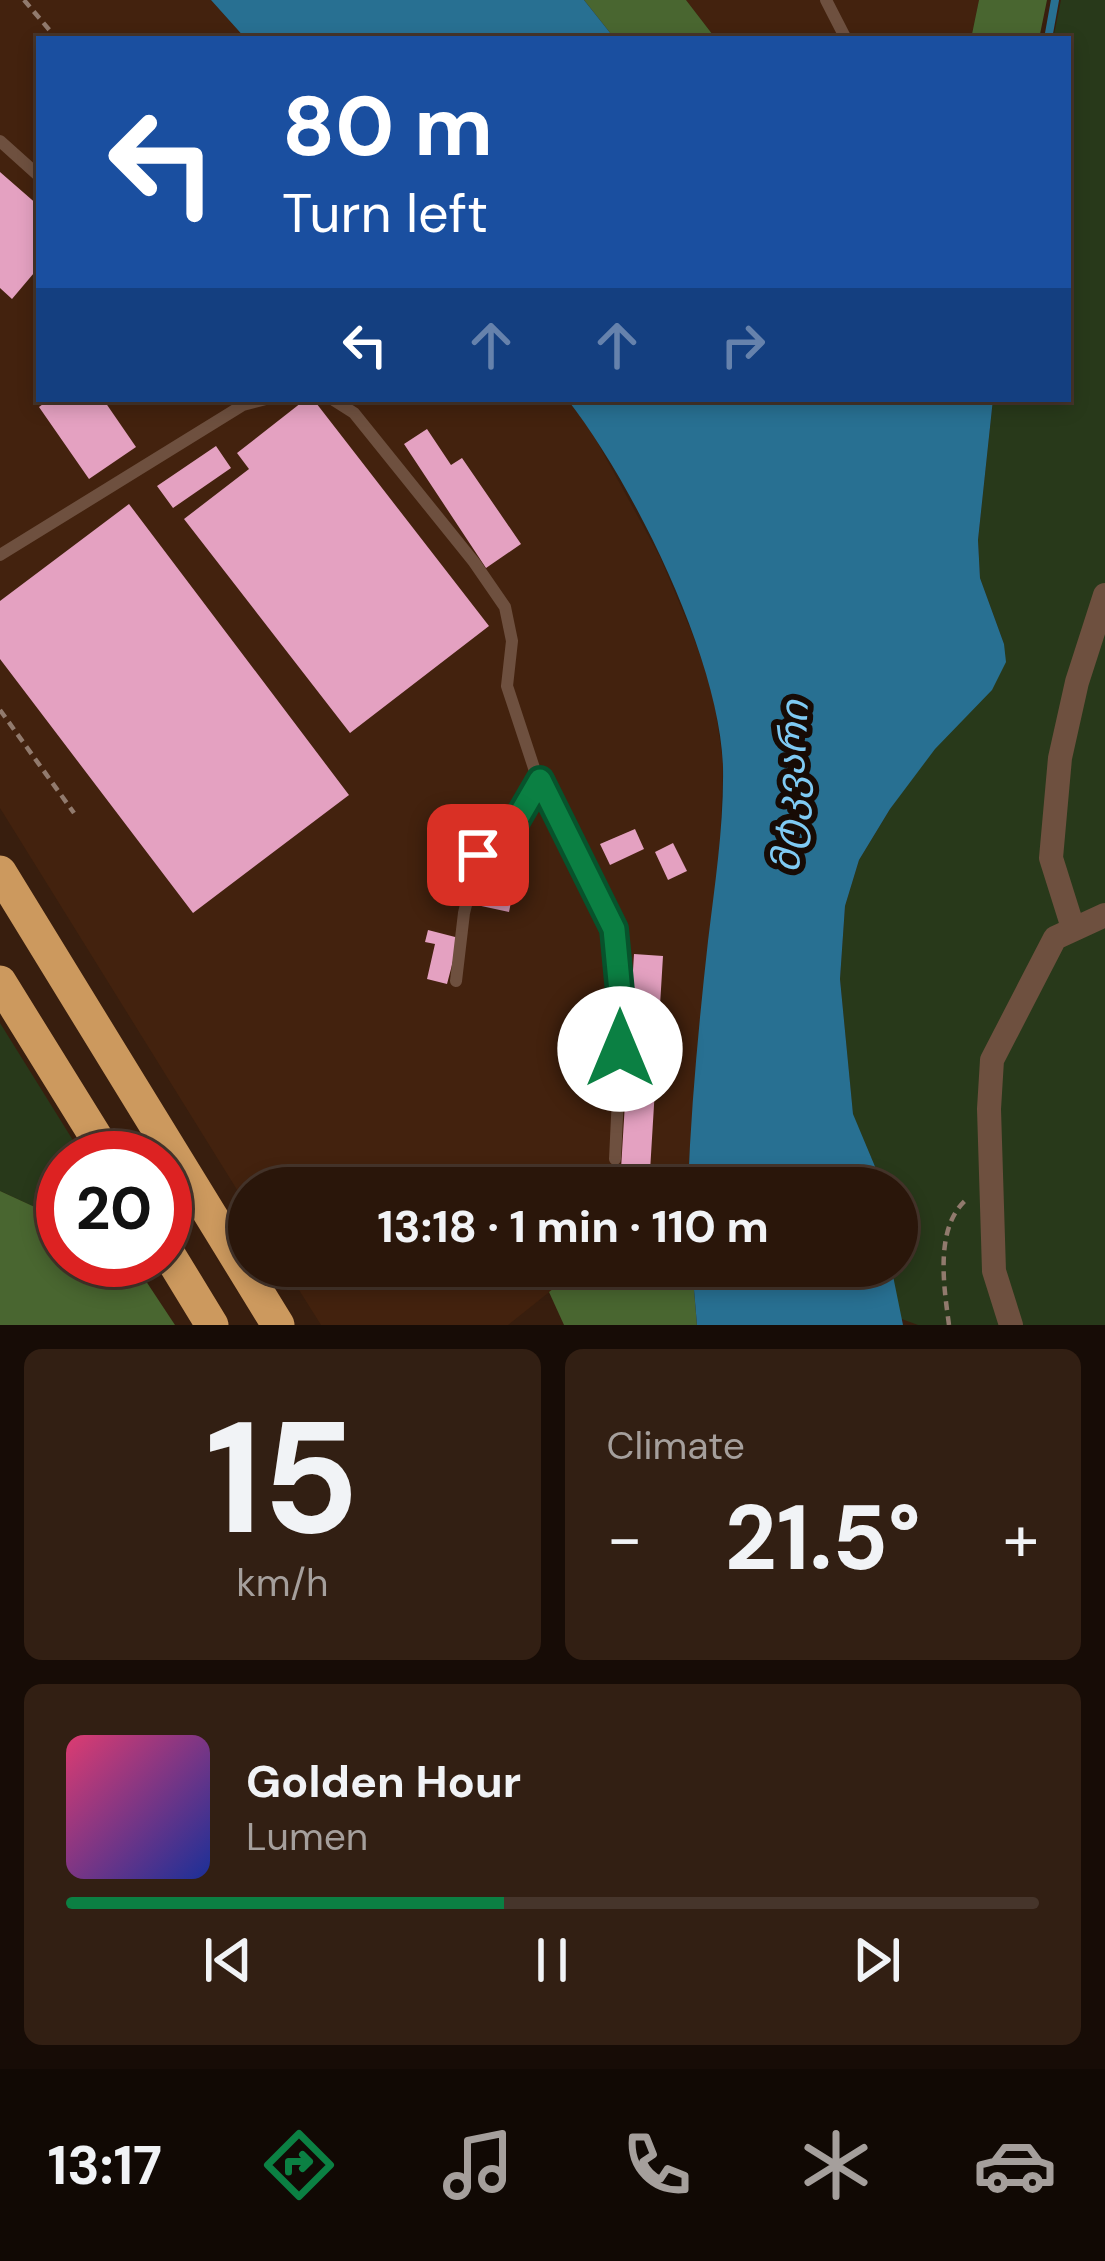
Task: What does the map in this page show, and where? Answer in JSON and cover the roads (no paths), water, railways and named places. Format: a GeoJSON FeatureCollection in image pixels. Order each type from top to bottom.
{"type":"FeatureCollection","features":[{"type":"Feature","properties":{"kind":"highway"},"geometry":{"type":"LineString","coordinates":[[0,872],[278,1325]]}},
{"type":"Feature","properties":{"kind":"highway"},"geometry":{"type":"LineString","coordinates":[[0,982],[92,1131]]}},
{"type":"Feature","properties":{"kind":"highway"},"geometry":{"type":"LineString","coordinates":[[189,1287],[212,1325]]}},
{"type":"Feature","properties":{"kind":"street"},"geometry":{"type":"LineString","coordinates":[[1073,928],[1052,858],[1060,758],[1076,682],[1105,596]]}},
{"type":"Feature","properties":{"kind":"street"},"geometry":{"type":"LineString","coordinates":[[1011,1325],[994,1271],[992,1060],[1055,938],[1105,915]]}},
{"type":"Feature","properties":{"kind":"lane"},"geometry":{"type":"LineString","coordinates":[[826,0],[844,36]]}},
{"type":"Feature","properties":{"kind":"lane"},"geometry":{"type":"LineString","coordinates":[[0,141],[36,173]]}},
{"type":"Feature","properties":{"kind":"lane"},"geometry":{"type":"LineString","coordinates":[[0,555],[241,402]]}},
{"type":"Feature","properties":{"kind":"lane"},"geometry":{"type":"LineString","coordinates":[[337,402],[354,413],[505,607],[512,641],[507,686],[540,780],[614,929],[622,1013],[615,1159]]}},
{"type":"Feature","properties":{"kind":"lane"},"geometry":{"type":"LineString","coordinates":[[456,981],[464,913],[478,855],[515,823],[540,780]]}},
{"type":"Feature","properties":{"kind":"water"},"geometry":{"type":"Polygon","coordinates":[[[211,0],[584,0],[613,36],[243,36],[211,0]]]}},
{"type":"Feature","properties":{"kind":"water","name":"მტკვარი"},"geometry":{"type":"Polygon","coordinates":[[[569,402],[993,402],[978,540],[980,578],[1006,662],[992,690],[935,749],[890,809],[859,860],[845,906],[840,979],[853,1114],[875,1167],[689,1167],[723,767],[707,676],[690,625],[619,477],[569,402]]]}},
{"type":"Feature","properties":{"kind":"water"},"geometry":{"type":"Polygon","coordinates":[[[694,1287],[895,1287],[903,1325],[697,1325],[694,1287]]]}},
{"type":"Feature","properties":{"kind":"waterway"},"geometry":{"type":"LineString","coordinates":[[1049,36],[1055,0]]}}]}
